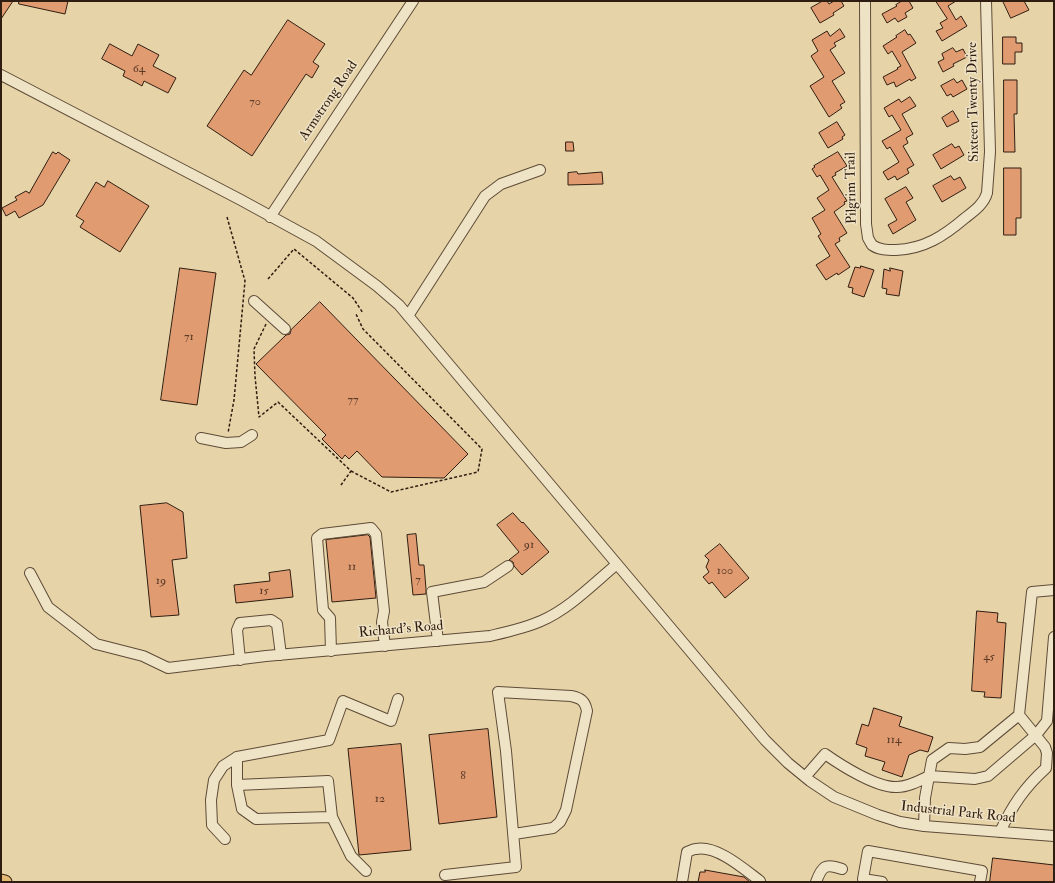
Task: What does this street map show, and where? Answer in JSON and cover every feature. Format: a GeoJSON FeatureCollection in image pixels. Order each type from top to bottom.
{"type":"FeatureCollection","features":[{"type":"Feature","properties":{"kind":"main road"},"geometry":{"type":"LineString","coordinates":[[1,881],[5,882]]}},
{"type":"Feature","properties":{"kind":"street","name":"Armstrong Road"},"geometry":{"type":"LineString","coordinates":[[270,216],[413,1]]}},
{"type":"Feature","properties":{"kind":"street","name":"Pilgrim Trail"},"geometry":{"type":"LineString","coordinates":[[865,1],[866,224],[870,242],[874,247],[885,250],[905,249],[924,245],[936,240],[952,229],[984,201]]}},
{"type":"Feature","properties":{"kind":"street","name":"Sixteen Twenty Drive"},"geometry":{"type":"LineString","coordinates":[[984,201],[987,193],[990,152],[986,1]]}},
{"type":"Feature","properties":{"kind":"street","name":"Industrial Park Road"},"geometry":{"type":"LineString","coordinates":[[1,75],[242,200],[316,241],[377,286],[399,305],[765,740],[788,763],[805,777],[834,797],[858,808],[900,822],[924,826],[1054,836]]}},
{"type":"Feature","properties":{"kind":"street"},"geometry":{"type":"LineString","coordinates":[[408,316],[485,196],[501,184],[540,170]]}},
{"type":"Feature","properties":{"kind":"street"},"geometry":{"type":"LineString","coordinates":[[254,301],[285,329]]}},
{"type":"Feature","properties":{"kind":"street"},"geometry":{"type":"LineString","coordinates":[[201,438],[226,443],[241,442],[252,435]]}},
{"type":"Feature","properties":{"kind":"street"},"geometry":{"type":"LineString","coordinates":[[331,651],[330,618],[324,610],[316,538],[322,534],[371,528],[376,534],[384,611],[382,622],[385,646]]}},
{"type":"Feature","properties":{"kind":"street","name":"Richard's Road"},"geometry":{"type":"LineString","coordinates":[[30,573],[48,607],[96,644],[143,656],[168,668],[190,664],[490,636],[541,621],[559,611],[581,595],[616,564]]}},
{"type":"Feature","properties":{"kind":"street"},"geometry":{"type":"LineString","coordinates":[[438,641],[432,592],[484,582],[508,566]]}},
{"type":"Feature","properties":{"kind":"street"},"geometry":{"type":"LineString","coordinates":[[924,826],[925,798],[932,760],[949,748],[965,749],[980,747],[1019,715],[1032,592],[1054,590]]}},
{"type":"Feature","properties":{"kind":"street"},"geometry":{"type":"LineString","coordinates":[[240,660],[237,630],[240,623],[271,620],[277,624],[281,655]]}},
{"type":"Feature","properties":{"kind":"street"},"geometry":{"type":"LineString","coordinates":[[805,777],[825,754],[848,770],[886,786],[898,788],[913,784],[929,776],[975,779],[988,776],[1036,735],[1047,721],[1054,637]]}},
{"type":"Feature","properties":{"kind":"street"},"geometry":{"type":"LineString","coordinates":[[445,874],[516,867],[506,751],[498,692],[571,696],[579,698],[584,701],[588,711],[566,810],[560,822],[553,828],[548,830],[514,834]]}},
{"type":"Feature","properties":{"kind":"street"},"geometry":{"type":"LineString","coordinates":[[225,839],[212,825],[211,800],[214,780],[223,766],[237,757],[329,740],[343,701],[391,721],[398,699]]}},
{"type":"Feature","properties":{"kind":"street"},"geometry":{"type":"LineString","coordinates":[[1000,832],[1018,797],[1046,768],[1047,753],[1045,747],[1019,715]]}},
{"type":"Feature","properties":{"kind":"street"},"geometry":{"type":"LineString","coordinates":[[237,757],[237,785],[242,809],[256,819],[332,817]]}},
{"type":"Feature","properties":{"kind":"street"},"geometry":{"type":"LineString","coordinates":[[237,785],[328,780],[332,817],[351,856],[366,871]]}},
{"type":"Feature","properties":{"kind":"street"},"geometry":{"type":"LineString","coordinates":[[682,882],[688,852],[696,848],[709,850],[732,860],[760,881],[759,882]]}},
{"type":"Feature","properties":{"kind":"street"},"geometry":{"type":"LineString","coordinates":[[882,882],[863,879],[868,851],[982,871],[980,882]]}},
{"type":"Feature","properties":{"kind":"street"},"geometry":{"type":"LineString","coordinates":[[816,882],[820,871],[826,866],[842,868]]}},
{"type":"Feature","properties":{"kind":"path"},"geometry":{"type":"LineString","coordinates":[[226,443],[234,400],[245,281],[227,217]]}},
{"type":"Feature","properties":{"kind":"path"},"geometry":{"type":"LineString","coordinates":[[268,278],[294,249],[353,298],[363,313]]}},
{"type":"Feature","properties":{"kind":"path"},"geometry":{"type":"LineString","coordinates":[[285,329],[266,324],[254,349],[259,417],[278,402],[351,471],[391,492],[478,472],[482,449],[363,329],[356,314]]}},
{"type":"Feature","properties":{"kind":"path"},"geometry":{"type":"LineString","coordinates":[[341,485],[351,471]]}},
{"type":"Feature","properties":{"kind":"building"},"geometry":{"type":"Polygon","coordinates":[[[1,1],[13,1],[1,19],[1,1]]]}},
{"type":"Feature","properties":{"kind":"building"},"geometry":{"type":"Polygon","coordinates":[[[19,1],[68,1],[65,14],[19,4],[19,1]]]}},
{"type":"Feature","properties":{"kind":"building"},"geometry":{"type":"Polygon","coordinates":[[[823,1],[827,1],[829,4],[834,1],[841,1],[844,6],[833,13],[834,15],[820,23],[811,8],[823,1]]]}},
{"type":"Feature","properties":{"kind":"building"},"geometry":{"type":"Polygon","coordinates":[[[902,1],[909,1],[913,8],[905,13],[907,17],[898,22],[895,18],[887,23],[882,14],[897,6],[896,5],[902,1]]]}},
{"type":"Feature","properties":{"kind":"building"},"geometry":{"type":"Polygon","coordinates":[[[936,1],[956,1],[948,6],[956,20],[961,16],[967,26],[942,41],[936,31],[943,28],[940,23],[947,19],[936,1]]]}},
{"type":"Feature","properties":{"kind":"building"},"geometry":{"type":"Polygon","coordinates":[[[1003,1],[1024,1],[1029,10],[1011,18],[1003,1]]]}},
{"type":"Feature","properties":{"kind":"building"},"geometry":{"type":"Polygon","coordinates":[[[288,20],[325,44],[313,62],[319,66],[312,78],[306,74],[252,156],[207,126],[244,70],[251,75],[288,20]]]}},
{"type":"Feature","properties":{"kind":"building"},"geometry":{"type":"Polygon","coordinates":[[[840,29],[845,37],[834,43],[836,46],[830,50],[845,73],[832,81],[845,102],[840,105],[842,108],[829,117],[810,86],[824,77],[811,56],[818,51],[812,40],[827,31],[830,36],[840,29]]]}},
{"type":"Feature","properties":{"kind":"building"},"geometry":{"type":"Polygon","coordinates":[[[905,30],[908,35],[910,34],[916,43],[902,52],[916,78],[911,81],[910,79],[896,87],[894,82],[887,85],[883,77],[901,66],[892,51],[888,54],[883,46],[905,30]]]}},
{"type":"Feature","properties":{"kind":"building"},"geometry":{"type":"Polygon","coordinates":[[[1003,37],[1016,37],[1016,43],[1022,43],[1022,52],[1015,52],[1015,64],[1003,64],[1003,37]]]}},
{"type":"Feature","properties":{"kind":"building"},"geometry":{"type":"Polygon","coordinates":[[[110,44],[132,56],[138,44],[159,55],[153,66],[176,78],[168,93],[144,81],[142,86],[123,76],[125,71],[102,59],[110,44]]]}},
{"type":"Feature","properties":{"kind":"building"},"geometry":{"type":"Polygon","coordinates":[[[953,48],[956,52],[963,49],[967,57],[953,64],[954,66],[943,72],[938,62],[944,59],[942,54],[953,48]]]}},
{"type":"Feature","properties":{"kind":"building"},"geometry":{"type":"Polygon","coordinates":[[[954,79],[957,83],[962,80],[967,89],[953,97],[951,94],[947,96],[941,86],[954,79]]]}},
{"type":"Feature","properties":{"kind":"building"},"geometry":{"type":"Polygon","coordinates":[[[1004,80],[1017,80],[1017,114],[1014,114],[1015,152],[1004,152],[1004,80]]]}},
{"type":"Feature","properties":{"kind":"building"},"geometry":{"type":"Polygon","coordinates":[[[910,97],[916,106],[902,114],[913,134],[906,138],[908,143],[903,146],[914,165],[907,169],[909,173],[897,180],[895,176],[888,180],[883,172],[899,162],[890,147],[887,149],[882,141],[901,130],[892,115],[889,117],[884,108],[899,99],[901,102],[910,97]]]}},
{"type":"Feature","properties":{"kind":"building"},"geometry":{"type":"Polygon","coordinates":[[[953,111],[959,121],[947,127],[942,118],[953,111]]]}},
{"type":"Feature","properties":{"kind":"building"},"geometry":{"type":"Polygon","coordinates":[[[837,122],[845,135],[842,137],[843,139],[828,148],[819,133],[837,122]]]}},
{"type":"Feature","properties":{"kind":"building"},"geometry":{"type":"Polygon","coordinates":[[[566,142],[573,142],[574,151],[566,151],[566,142]]]}},
{"type":"Feature","properties":{"kind":"building"},"geometry":{"type":"Polygon","coordinates":[[[952,144],[955,148],[959,146],[964,155],[941,169],[933,155],[952,144]]]}},
{"type":"Feature","properties":{"kind":"building"},"geometry":{"type":"Polygon","coordinates":[[[53,152],[56,154],[58,152],[70,160],[43,205],[19,218],[15,211],[6,216],[2,208],[17,200],[15,197],[26,191],[29,193],[53,152]]]}},
{"type":"Feature","properties":{"kind":"building"},"geometry":{"type":"Polygon","coordinates":[[[838,152],[847,166],[835,173],[836,175],[832,177],[847,201],[834,212],[847,233],[839,238],[840,241],[835,244],[850,267],[838,275],[837,273],[826,280],[816,265],[830,256],[818,236],[821,234],[812,218],[825,210],[817,198],[829,190],[820,175],[817,177],[812,169],[815,167],[814,166],[838,152]]]}},
{"type":"Feature","properties":{"kind":"building"},"geometry":{"type":"Polygon","coordinates":[[[1004,168],[1021,168],[1021,218],[1016,218],[1016,235],[1004,235],[1004,168]]]}},
{"type":"Feature","properties":{"kind":"building"},"geometry":{"type":"Polygon","coordinates":[[[577,172],[578,174],[602,172],[603,184],[568,185],[568,173],[577,172]]]}},
{"type":"Feature","properties":{"kind":"building"},"geometry":{"type":"Polygon","coordinates":[[[951,176],[954,180],[960,177],[966,188],[942,202],[933,186],[951,176]]]}},
{"type":"Feature","properties":{"kind":"building"},"geometry":{"type":"Polygon","coordinates":[[[108,181],[149,206],[120,252],[80,227],[84,221],[76,216],[96,182],[104,187],[108,181]]]}},
{"type":"Feature","properties":{"kind":"building"},"geometry":{"type":"Polygon","coordinates":[[[906,187],[913,198],[906,202],[916,220],[893,234],[888,225],[897,220],[885,199],[906,187]]]}},
{"type":"Feature","properties":{"kind":"building"},"geometry":{"type":"Polygon","coordinates":[[[861,266],[874,270],[864,297],[852,293],[853,288],[848,287],[855,267],[860,268],[861,266]]]}},
{"type":"Feature","properties":{"kind":"building"},"geometry":{"type":"Polygon","coordinates":[[[180,268],[216,273],[197,405],[161,400],[180,268]]]}},
{"type":"Feature","properties":{"kind":"building"},"geometry":{"type":"Polygon","coordinates":[[[890,268],[903,271],[899,296],[886,294],[887,289],[882,288],[884,269],[890,271],[890,268]]]}},
{"type":"Feature","properties":{"kind":"building"},"geometry":{"type":"Polygon","coordinates":[[[320,302],[468,454],[444,478],[382,477],[357,451],[349,459],[345,455],[342,459],[322,439],[326,435],[256,364],[286,335],[290,334],[291,330],[320,302]]]}},
{"type":"Feature","properties":{"kind":"building"},"geometry":{"type":"Polygon","coordinates":[[[167,503],[183,512],[187,558],[172,560],[179,615],[151,617],[140,506],[167,503]]]}},
{"type":"Feature","properties":{"kind":"building"},"geometry":{"type":"Polygon","coordinates":[[[513,513],[522,523],[523,522],[549,552],[522,575],[514,566],[513,562],[509,560],[519,552],[497,525],[513,513]]]}},
{"type":"Feature","properties":{"kind":"building"},"geometry":{"type":"Polygon","coordinates":[[[416,534],[419,565],[424,565],[426,594],[413,595],[407,535],[416,534]]]}},
{"type":"Feature","properties":{"kind":"building"},"geometry":{"type":"Polygon","coordinates":[[[368,535],[370,537],[376,598],[332,602],[326,540],[368,535]]]}},
{"type":"Feature","properties":{"kind":"building"},"geometry":{"type":"Polygon","coordinates":[[[720,544],[749,578],[725,598],[712,582],[709,584],[703,577],[709,572],[706,567],[709,560],[705,556],[720,544]]]}},
{"type":"Feature","properties":{"kind":"building"},"geometry":{"type":"Polygon","coordinates":[[[290,570],[293,597],[236,603],[234,585],[270,581],[269,573],[290,570]]]}},
{"type":"Feature","properties":{"kind":"building"},"geometry":{"type":"Polygon","coordinates":[[[977,611],[998,613],[997,622],[1006,623],[1001,698],[984,697],[985,692],[972,691],[977,611]]]}},
{"type":"Feature","properties":{"kind":"building"},"geometry":{"type":"Polygon","coordinates":[[[874,708],[902,717],[899,726],[933,737],[928,752],[920,750],[909,755],[902,777],[882,770],[885,762],[865,756],[867,748],[856,744],[862,724],[868,726],[874,708]]]}},
{"type":"Feature","properties":{"kind":"building"},"geometry":{"type":"Polygon","coordinates":[[[488,729],[497,817],[439,824],[429,735],[488,729]]]}},
{"type":"Feature","properties":{"kind":"building"},"geometry":{"type":"Polygon","coordinates":[[[401,744],[411,850],[359,855],[348,749],[401,744]]]}},
{"type":"Feature","properties":{"kind":"building"},"geometry":{"type":"Polygon","coordinates":[[[993,858],[1054,865],[1054,882],[990,882],[993,858]]]}},
{"type":"Feature","properties":{"kind":"building"},"geometry":{"type":"Polygon","coordinates":[[[705,870],[744,877],[750,882],[698,882],[700,872],[705,872],[705,870]]]}}]}
